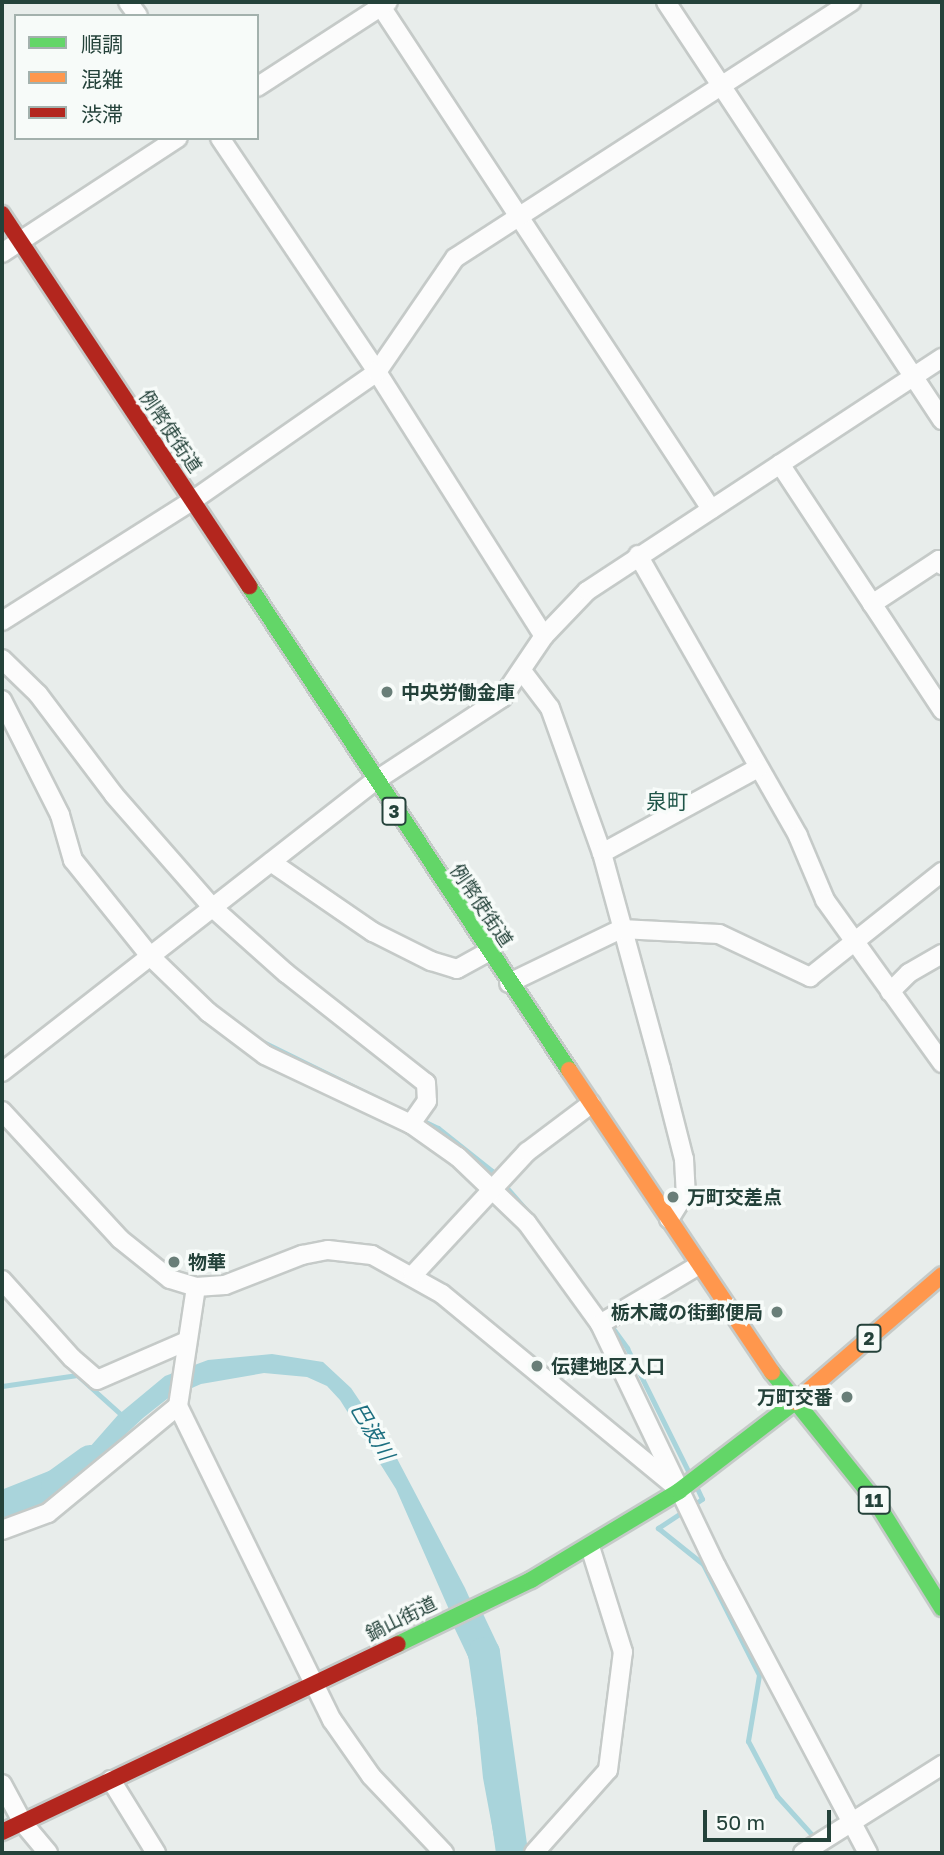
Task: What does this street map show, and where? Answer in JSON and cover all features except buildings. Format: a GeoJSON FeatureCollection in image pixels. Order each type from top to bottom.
{"type":"FeatureCollection","features":[{"type":"Feature","properties":{"kind":"main road","name":"例幣使街道"},"geometry":{"type":"LineString","coordinates":[[2,214],[488,952],[699,1265],[795,1402],[876,1502],[942,1608]]}},
{"type":"Feature","properties":{"kind":"main road","name":"2"},"geometry":{"type":"LineString","coordinates":[[795,1402],[941,1278]]}},
{"type":"Feature","properties":{"kind":"main road","name":"鍋山街道"},"geometry":{"type":"LineString","coordinates":[[2,1832],[479,1605],[590,1547],[679,1490],[795,1402]]}},
{"type":"Feature","properties":{"kind":"street"},"geometry":{"type":"LineString","coordinates":[[666,2],[942,420]]}},
{"type":"Feature","properties":{"kind":"street"},"geometry":{"type":"LineString","coordinates":[[2,621],[192,501],[377,372],[455,258],[851,2]]}},
{"type":"Feature","properties":{"kind":"street"},"geometry":{"type":"LineString","coordinates":[[259,86],[382,3],[711,509]]}},
{"type":"Feature","properties":{"kind":"street"},"geometry":{"type":"LineString","coordinates":[[2,253],[175,140]]}},
{"type":"Feature","properties":{"kind":"street"},"geometry":{"type":"LineString","coordinates":[[221,140],[377,372],[544,636]]}},
{"type":"Feature","properties":{"kind":"street"},"geometry":{"type":"LineString","coordinates":[[2,1072],[375,781],[502,698],[544,636],[587,591],[638,555],[942,358]]}},
{"type":"Feature","properties":{"kind":"street"},"geometry":{"type":"LineString","coordinates":[[780,464],[942,709]]}},
{"type":"Feature","properties":{"kind":"street"},"geometry":{"type":"LineString","coordinates":[[638,555],[798,836],[825,900],[942,1063]]}},
{"type":"Feature","properties":{"kind":"street"},"geometry":{"type":"LineString","coordinates":[[872,604],[939,560],[942,565]]}},
{"type":"Feature","properties":{"kind":"street"},"geometry":{"type":"LineString","coordinates":[[2,659],[38,694],[114,795],[213,908],[286,973],[426,1083],[427,1101],[411,1124]]}},
{"type":"Feature","properties":{"kind":"street"},"geometry":{"type":"LineString","coordinates":[[522,671],[550,708],[602,853],[684,1159],[686,1192],[669,1219]]}},
{"type":"Feature","properties":{"kind":"street"},"geometry":{"type":"LineString","coordinates":[[2,699],[60,815],[73,860],[150,956],[208,1012],[265,1055],[411,1124],[494,1188],[527,1223],[600,1324],[679,1490],[868,1853]]}},
{"type":"Feature","properties":{"kind":"street"},"geometry":{"type":"LineString","coordinates":[[602,853],[758,768]]}},
{"type":"Feature","properties":{"kind":"street"},"geometry":{"type":"LineString","coordinates":[[271,862],[373,932],[430,961],[457,969],[488,952]]}},
{"type":"Feature","properties":{"kind":"street"},"geometry":{"type":"LineString","coordinates":[[509,983],[621,929],[719,934],[810,977],[852,940],[942,872]]}},
{"type":"Feature","properties":{"kind":"street"},"geometry":{"type":"LineString","coordinates":[[890,992],[909,973],[942,954]]}},
{"type":"Feature","properties":{"kind":"street"},"geometry":{"type":"LineString","coordinates":[[413,1275],[527,1152],[591,1104]]}},
{"type":"Feature","properties":{"kind":"street"},"geometry":{"type":"LineString","coordinates":[[2,1111],[144,1262],[170,1279],[196,1287],[225,1285],[302,1255],[328,1250],[372,1255],[413,1275],[679,1490]]}},
{"type":"Feature","properties":{"kind":"street"},"geometry":{"type":"LineString","coordinates":[[600,1324],[699,1265]]}},
{"type":"Feature","properties":{"kind":"street"},"geometry":{"type":"LineString","coordinates":[[2,1280],[72,1358],[97,1380],[187,1341]]}},
{"type":"Feature","properties":{"kind":"street"},"geometry":{"type":"LineString","coordinates":[[196,1287],[177,1403],[314,1684],[349,1749],[444,1853]]}},
{"type":"Feature","properties":{"kind":"street"},"geometry":{"type":"LineString","coordinates":[[2,1530],[48,1513],[177,1403]]}},
{"type":"Feature","properties":{"kind":"street"},"geometry":{"type":"LineString","coordinates":[[539,1850],[608,1770],[616,1724],[621,1638],[590,1547]]}},
{"type":"Feature","properties":{"kind":"street"},"geometry":{"type":"LineString","coordinates":[[803,1853],[855,1824],[884,1799],[942,1765]]}},
{"type":"Feature","properties":{"kind":"street"},"geometry":{"type":"LineString","coordinates":[[111,1780],[156,1853]]}},
{"type":"Feature","properties":{"kind":"street"},"geometry":{"type":"LineString","coordinates":[[2,1784],[23,1823],[48,1853]]}},
{"type":"Feature","properties":{"kind":"water"},"geometry":{"type":"Polygon","coordinates":[[[272,1354],[323,1362],[351,1388],[392,1449],[465,1588],[485,1633],[484,1654],[513,1853],[497,1853],[483,1778],[472,1668],[462,1639],[396,1489],[340,1400],[327,1386],[307,1377],[264,1373],[201,1384],[167,1399],[143,1418],[46,1509],[2,1526],[2,1506],[52,1490],[118,1415],[165,1376],[208,1360],[272,1354]]]}},
{"type":"Feature","properties":{"kind":"waterway"},"geometry":{"type":"LineString","coordinates":[[261,1041],[438,1128],[492,1171],[536,1221]]}},
{"type":"Feature","properties":{"kind":"waterway"},"geometry":{"type":"LineString","coordinates":[[609,1323],[627,1348],[690,1475]]}},
{"type":"Feature","properties":{"kind":"waterway"},"geometry":{"type":"LineString","coordinates":[[2,1386],[77,1375],[125,1418]]}},
{"type":"Feature","properties":{"kind":"waterway","name":"巴波川"},"geometry":{"type":"LineString","coordinates":[[2,1507],[57,1485],[90,1461]]}},
{"type":"Feature","properties":{"kind":"waterway"},"geometry":{"type":"LineString","coordinates":[[696,1486],[702,1499],[658,1528],[703,1564],[759,1675],[748,1741],[777,1796],[813,1836]]}},
{"type":"Feature","properties":{"kind":"waterway","name":"巴波川"},"geometry":{"type":"LineString","coordinates":[[465,1613],[484,1653],[512,1853]]}},
{"type":"Feature","properties":{"kind":"traffic: fast"},"geometry":{"type":"LineString","coordinates":[[249,586],[569,1070]]}},
{"type":"Feature","properties":{"kind":"traffic: fast"},"geometry":{"type":"LineString","coordinates":[[772,1372],[876,1502],[942,1608]]}},
{"type":"Feature","properties":{"kind":"traffic: fast"},"geometry":{"type":"LineString","coordinates":[[398,1644],[531,1580],[679,1491],[795,1402]]}},
{"type":"Feature","properties":{"kind":"traffic: slow"},"geometry":{"type":"LineString","coordinates":[[569,1070],[772,1372]]}},
{"type":"Feature","properties":{"kind":"traffic: slow"},"geometry":{"type":"LineString","coordinates":[[795,1402],[942,1275]]}},
{"type":"Feature","properties":{"kind":"traffic: jam"},"geometry":{"type":"LineString","coordinates":[[2,214],[249,586]]}},
{"type":"Feature","properties":{"kind":"traffic: jam"},"geometry":{"type":"LineString","coordinates":[[2,1832],[398,1644]]}},
{"type":"Feature","properties":{"kind":"place","name":"中央労働金庫"},"geometry":{"type":"Point","coordinates":[387,692]}},
{"type":"Feature","properties":{"kind":"place","name":"万町交差点"},"geometry":{"type":"Point","coordinates":[673,1197]}},
{"type":"Feature","properties":{"kind":"place","name":"物華"},"geometry":{"type":"Point","coordinates":[174,1262]}},
{"type":"Feature","properties":{"kind":"place","name":"栃木蔵の街郵便局"},"geometry":{"type":"Point","coordinates":[777,1312]}},
{"type":"Feature","properties":{"kind":"place","name":"伝建地区入口"},"geometry":{"type":"Point","coordinates":[537,1366]}},
{"type":"Feature","properties":{"kind":"place","name":"万町交番"},"geometry":{"type":"Point","coordinates":[847,1397]}},
{"type":"Feature","properties":{"kind":"district","name":"泉町"},"geometry":{"type":"Point","coordinates":[667,801]}}]}
